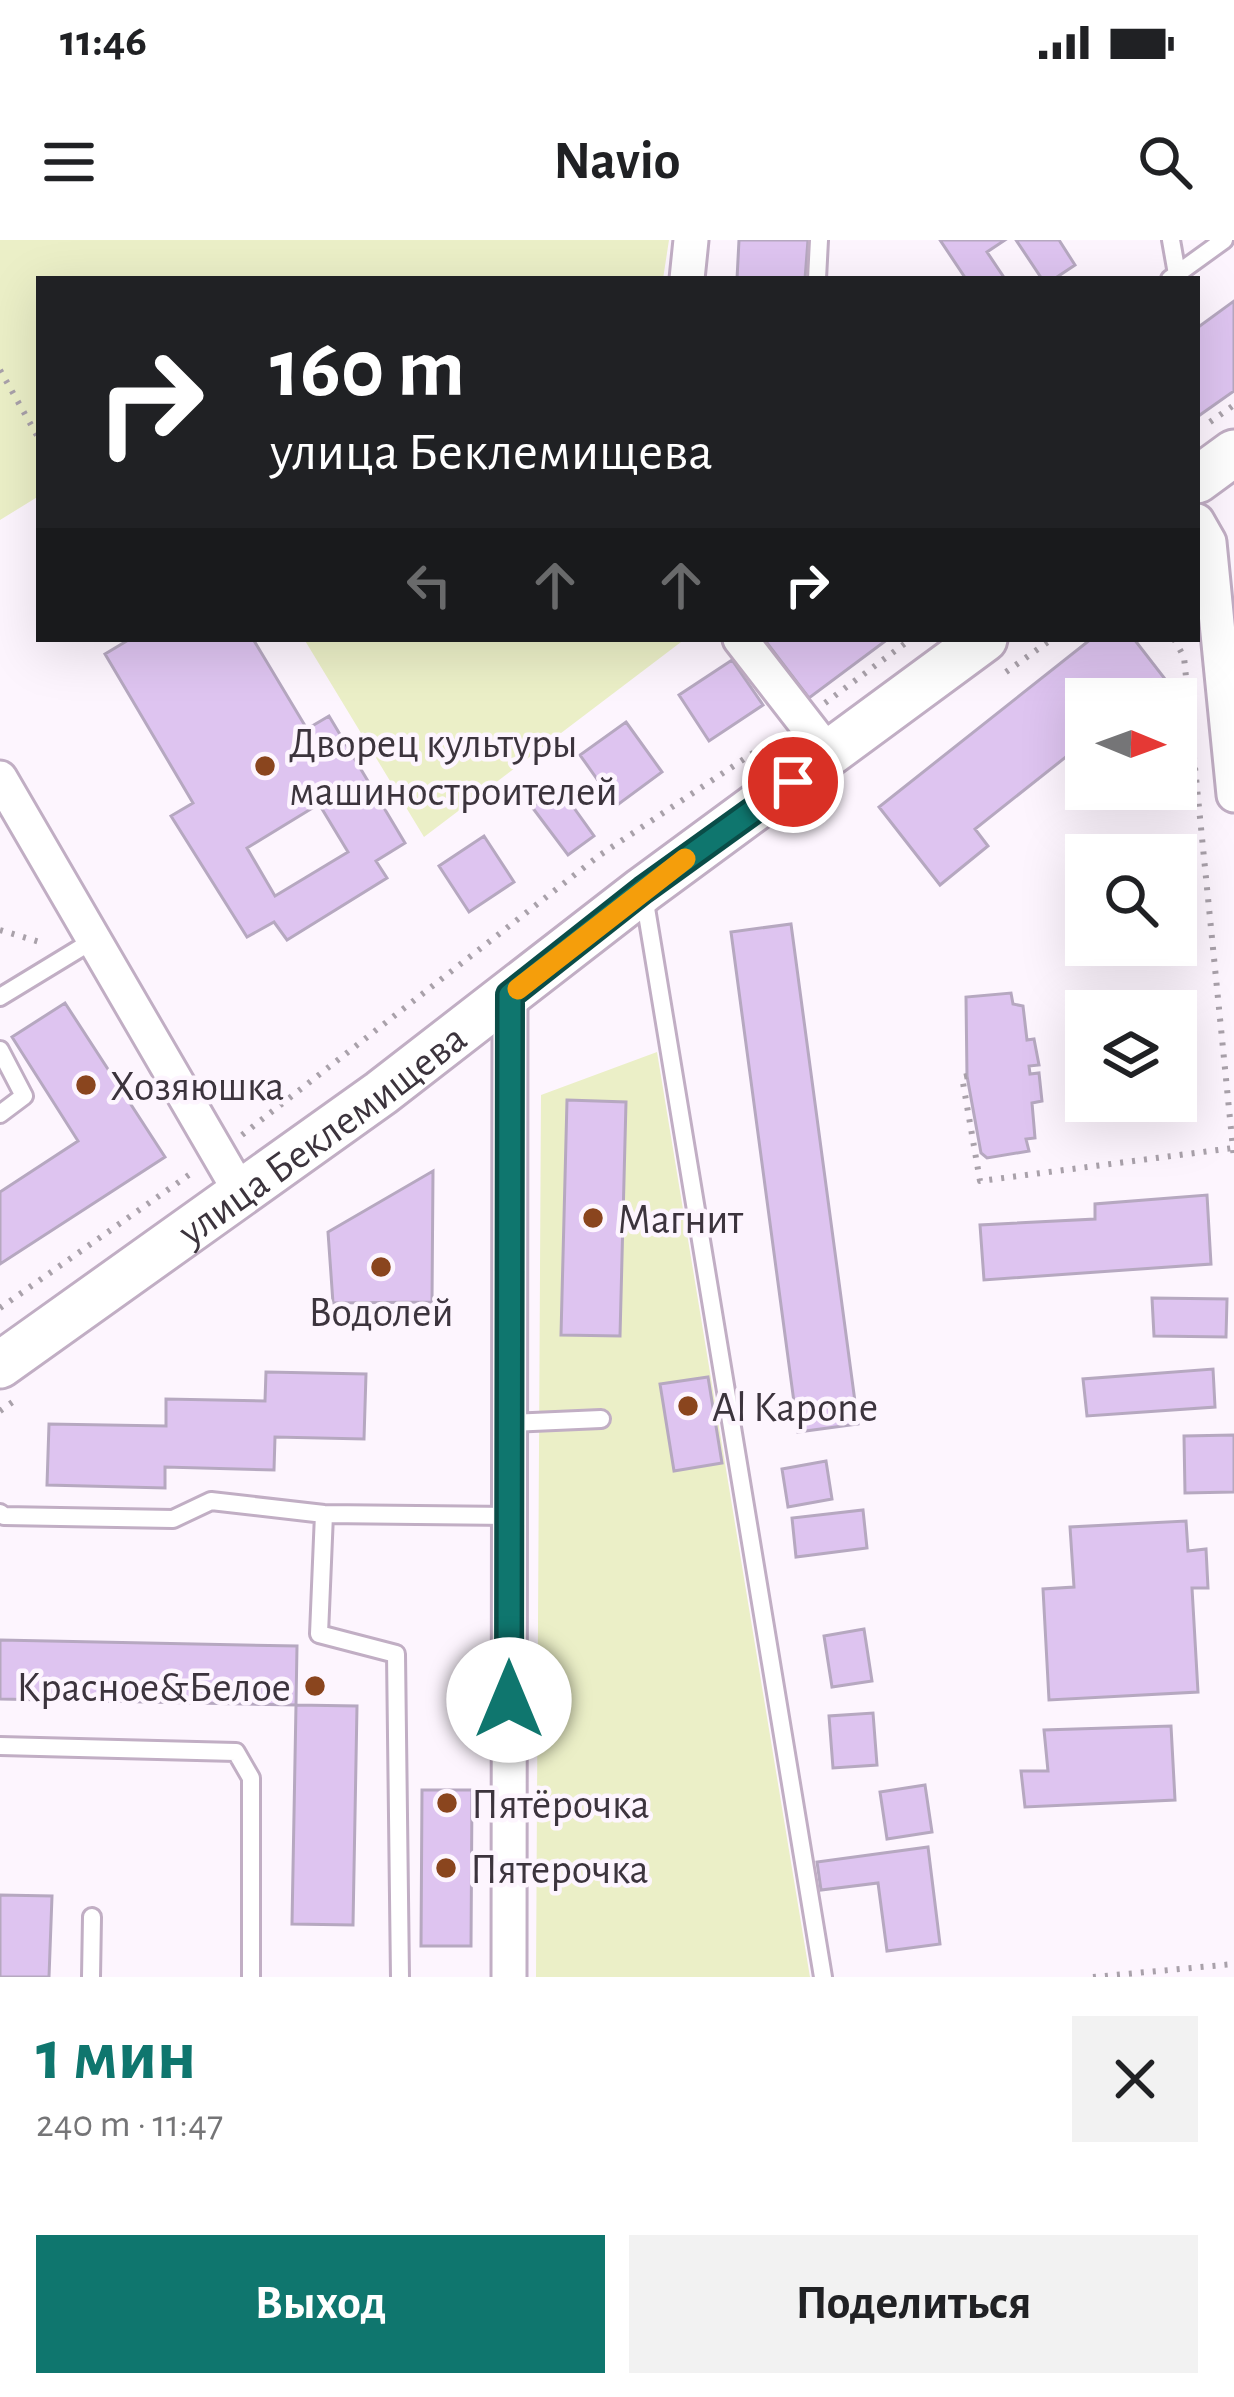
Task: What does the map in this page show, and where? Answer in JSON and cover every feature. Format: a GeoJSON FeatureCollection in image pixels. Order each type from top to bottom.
{"type":"FeatureCollection","features":[{"type":"Feature","properties":{"kind":"main road"},"geometry":{"type":"LineString","coordinates":[[1200,478],[1234,452]]}},
{"type":"Feature","properties":{"kind":"main road","name":"улица Беклемищева"},"geometry":{"type":"LineString","coordinates":[[0,1365],[229,1174],[510,995],[643,890],[981,642]]}},
{"type":"Feature","properties":{"kind":"street"},"geometry":{"type":"LineString","coordinates":[[687,276],[691,240]]}},
{"type":"Feature","properties":{"kind":"street"},"geometry":{"type":"LineString","coordinates":[[1200,526],[1209,542],[1234,795]]}},
{"type":"Feature","properties":{"kind":"street"},"geometry":{"type":"LineString","coordinates":[[742,642],[830,755]]}},
{"type":"Feature","properties":{"kind":"street"},"geometry":{"type":"LineString","coordinates":[[0,778],[11,823],[82,946],[229,1174]]}},
{"type":"Feature","properties":{"kind":"street"},"geometry":{"type":"LineString","coordinates":[[509,1977],[510,995]]}},
{"type":"Feature","properties":{"kind":"lane"},"geometry":{"type":"LineString","coordinates":[[817,276],[819,240]]}},
{"type":"Feature","properties":{"kind":"lane"},"geometry":{"type":"LineString","coordinates":[[1171,240],[1173,276]]}},
{"type":"Feature","properties":{"kind":"lane"},"geometry":{"type":"LineString","coordinates":[[1173,276],[1225,240]]}},
{"type":"Feature","properties":{"kind":"lane"},"geometry":{"type":"LineString","coordinates":[[643,890],[823,1977]]}},
{"type":"Feature","properties":{"kind":"lane"},"geometry":{"type":"LineString","coordinates":[[0,997],[82,946]]}},
{"type":"Feature","properties":{"kind":"lane"},"geometry":{"type":"LineString","coordinates":[[0,1050],[25,1096],[0,1114]]}},
{"type":"Feature","properties":{"kind":"lane"},"geometry":{"type":"LineString","coordinates":[[510,1423],[601,1418]]}},
{"type":"Feature","properties":{"kind":"lane"},"geometry":{"type":"LineString","coordinates":[[0,1513],[173,1519],[211,1501],[324,1514],[510,1516]]}},
{"type":"Feature","properties":{"kind":"lane"},"geometry":{"type":"LineString","coordinates":[[324,1514],[319,1634],[396,1654],[400,1977]]}},
{"type":"Feature","properties":{"kind":"lane"},"geometry":{"type":"LineString","coordinates":[[0,1746],[236,1752],[251,1778],[251,1977]]}},
{"type":"Feature","properties":{"kind":"lane"},"geometry":{"type":"LineString","coordinates":[[91,1977],[92,1917]]}},
{"type":"Feature","properties":{"kind":"path"},"geometry":{"type":"LineString","coordinates":[[0,370],[36,434]]}},
{"type":"Feature","properties":{"kind":"path"},"geometry":{"type":"LineString","coordinates":[[0,1308],[229,1174],[601,855],[801,721],[907,642]]}},
{"type":"Feature","properties":{"kind":"path"},"geometry":{"type":"LineString","coordinates":[[1176,642],[1184,657],[1234,1160]]}},
{"type":"Feature","properties":{"kind":"path"},"geometry":{"type":"LineString","coordinates":[[0,930],[82,946]]}},
{"type":"Feature","properties":{"kind":"path"},"geometry":{"type":"LineString","coordinates":[[967,1076],[962,1077],[980,1181],[1233,1148]]}},
{"type":"Feature","properties":{"kind":"path"},"geometry":{"type":"LineString","coordinates":[[1093,1977],[1234,1964]]}},
{"type":"Feature","properties":{"kind":"green space"},"geometry":{"type":"Polygon","coordinates":[[[0,240],[669,240],[663,276],[36,276],[36,498],[0,520],[0,240]]]}},
{"type":"Feature","properties":{"kind":"green space"},"geometry":{"type":"Polygon","coordinates":[[[306,642],[681,642],[424,837],[306,642]]]}},
{"type":"Feature","properties":{"kind":"green space"},"geometry":{"type":"Polygon","coordinates":[[[657,1052],[810,1977],[536,1977],[541,1095],[657,1052]]]}},
{"type":"Feature","properties":{"kind":"building"},"geometry":{"type":"Polygon","coordinates":[[[739,240],[808,240],[805,276],[737,276],[739,240]]]}},
{"type":"Feature","properties":{"kind":"building"},"geometry":{"type":"Polygon","coordinates":[[[940,240],[1005,240],[987,252],[1003,276],[964,276],[940,240]]]}},
{"type":"Feature","properties":{"kind":"building"},"geometry":{"type":"Polygon","coordinates":[[[1016,240],[1059,240],[1075,265],[1058,276],[1040,276],[1016,240]]]}},
{"type":"Feature","properties":{"kind":"building"},"geometry":{"type":"Polygon","coordinates":[[[1234,301],[1234,391],[1200,415],[1200,326],[1234,301]]]}},
{"type":"Feature","properties":{"kind":"building","name":"Дворец культуры машиностроителей"},"geometry":{"type":"Polygon","coordinates":[[[125,642],[255,642],[307,729],[329,716],[405,843],[376,861],[387,878],[287,940],[274,922],[247,937],[171,816],[193,803],[105,654],[125,642]],[[319,804],[247,848],[275,896],[348,852],[319,804]]]}},
{"type":"Feature","properties":{"kind":"building"},"geometry":{"type":"Polygon","coordinates":[[[766,642],[884,642],[809,698],[766,642]]]}},
{"type":"Feature","properties":{"kind":"building"},"geometry":{"type":"Polygon","coordinates":[[[1087,642],[1136,642],[1164,678],[1065,678],[1065,758],[975,829],[988,846],[940,885],[879,807],[1087,642]]]}},
{"type":"Feature","properties":{"kind":"building"},"geometry":{"type":"Polygon","coordinates":[[[732,660],[763,705],[709,741],[679,695],[732,660]]]}},
{"type":"Feature","properties":{"kind":"building"},"geometry":{"type":"Polygon","coordinates":[[[626,722],[662,772],[616,806],[580,755],[626,722]]]}},
{"type":"Feature","properties":{"kind":"building"},"geometry":{"type":"Polygon","coordinates":[[[559,787],[594,836],[568,855],[532,807],[559,787]]]}},
{"type":"Feature","properties":{"kind":"building"},"geometry":{"type":"Polygon","coordinates":[[[484,836],[514,882],[469,912],[439,866],[484,836]]]}},
{"type":"Feature","properties":{"kind":"building"},"geometry":{"type":"Polygon","coordinates":[[[791,924],[858,1424],[798,1432],[731,932],[791,924]]]}},
{"type":"Feature","properties":{"kind":"building"},"geometry":{"type":"Polygon","coordinates":[[[1011,993],[1013,1004],[1023,1006],[1027,1040],[1034,1039],[1039,1065],[1029,1066],[1030,1074],[1039,1073],[1042,1101],[1032,1103],[1035,1138],[1026,1139],[1029,1151],[987,1158],[981,1153],[967,1076],[966,997],[1011,993]]]}},
{"type":"Feature","properties":{"kind":"building"},"geometry":{"type":"Polygon","coordinates":[[[65,1003],[165,1157],[0,1264],[0,1192],[78,1141],[12,1037],[65,1003]]]}},
{"type":"Feature","properties":{"kind":"building","name":"Магнит"},"geometry":{"type":"Polygon","coordinates":[[[567,1100],[626,1102],[620,1336],[561,1335],[567,1100]]]}},
{"type":"Feature","properties":{"kind":"building","name":"Водолей"},"geometry":{"type":"Polygon","coordinates":[[[433,1171],[432,1302],[333,1303],[328,1232],[433,1171]]]}},
{"type":"Feature","properties":{"kind":"building"},"geometry":{"type":"Polygon","coordinates":[[[1207,1195],[1211,1264],[984,1280],[980,1225],[1095,1219],[1095,1204],[1207,1195]]]}},
{"type":"Feature","properties":{"kind":"building"},"geometry":{"type":"Polygon","coordinates":[[[1152,1298],[1227,1299],[1226,1337],[1154,1336],[1152,1298]]]}},
{"type":"Feature","properties":{"kind":"building"},"geometry":{"type":"Polygon","coordinates":[[[1213,1369],[1215,1407],[1087,1416],[1083,1379],[1213,1369]]]}},
{"type":"Feature","properties":{"kind":"building"},"geometry":{"type":"Polygon","coordinates":[[[266,1372],[366,1374],[364,1439],[275,1437],[274,1470],[165,1467],[165,1488],[47,1485],[49,1424],[166,1426],[166,1399],[265,1401],[266,1372]]]}},
{"type":"Feature","properties":{"kind":"building","name":"Al Kapone"},"geometry":{"type":"Polygon","coordinates":[[[708,1377],[722,1463],[674,1471],[660,1384],[708,1377]]]}},
{"type":"Feature","properties":{"kind":"building"},"geometry":{"type":"Polygon","coordinates":[[[1234,1435],[1234,1492],[1185,1493],[1184,1436],[1234,1435]]]}},
{"type":"Feature","properties":{"kind":"building"},"geometry":{"type":"Polygon","coordinates":[[[826,1461],[832,1499],[788,1507],[782,1469],[826,1461]]]}},
{"type":"Feature","properties":{"kind":"building"},"geometry":{"type":"Polygon","coordinates":[[[863,1510],[867,1548],[796,1557],[792,1518],[863,1510]]]}},
{"type":"Feature","properties":{"kind":"building"},"geometry":{"type":"Polygon","coordinates":[[[1186,1521],[1188,1551],[1206,1549],[1208,1588],[1192,1588],[1198,1692],[1049,1700],[1043,1589],[1074,1587],[1070,1527],[1186,1521]]]}},
{"type":"Feature","properties":{"kind":"building"},"geometry":{"type":"Polygon","coordinates":[[[864,1629],[872,1681],[832,1687],[824,1636],[864,1629]]]}},
{"type":"Feature","properties":{"kind":"building"},"geometry":{"type":"Polygon","coordinates":[[[0,1640],[297,1646],[296,1705],[0,1699],[0,1640]]]}},
{"type":"Feature","properties":{"kind":"building"},"geometry":{"type":"Polygon","coordinates":[[[296,1705],[357,1706],[353,1925],[292,1924],[296,1705]]]}},
{"type":"Feature","properties":{"kind":"building"},"geometry":{"type":"Polygon","coordinates":[[[873,1713],[877,1765],[833,1768],[829,1716],[873,1713]]]}},
{"type":"Feature","properties":{"kind":"building"},"geometry":{"type":"Polygon","coordinates":[[[1171,1726],[1175,1800],[1025,1807],[1021,1771],[1048,1771],[1044,1730],[1171,1726]]]}},
{"type":"Feature","properties":{"kind":"building"},"geometry":{"type":"Polygon","coordinates":[[[925,1785],[932,1832],[887,1839],[880,1792],[925,1785]]]}},
{"type":"Feature","properties":{"kind":"building","name":"Пятерочка"},"geometry":{"type":"Polygon","coordinates":[[[422,1790],[472,1790],[471,1946],[421,1946],[422,1790]]]}},
{"type":"Feature","properties":{"kind":"building"},"geometry":{"type":"Polygon","coordinates":[[[928,1847],[940,1944],[887,1951],[878,1883],[821,1890],[817,1862],[928,1847]]]}},
{"type":"Feature","properties":{"kind":"building"},"geometry":{"type":"Polygon","coordinates":[[[0,1895],[52,1896],[49,1977],[0,1977],[0,1895]]]}},
{"type":"Feature","properties":{"kind":"slow traffic"},"geometry":{"type":"LineString","coordinates":[[518,989],[685,859]]}},
{"type":"Feature","properties":{"kind":"place","name":"Дворец культуры машиностроителей"},"geometry":{"type":"Point","coordinates":[265,766]}},
{"type":"Feature","properties":{"kind":"place","name":"Хозяюшка"},"geometry":{"type":"Point","coordinates":[86,1085]}},
{"type":"Feature","properties":{"kind":"place","name":"Магнит"},"geometry":{"type":"Point","coordinates":[593,1218]}},
{"type":"Feature","properties":{"kind":"place","name":"Водолей"},"geometry":{"type":"Point","coordinates":[381,1267]}},
{"type":"Feature","properties":{"kind":"place","name":"Al Kapone"},"geometry":{"type":"Point","coordinates":[688,1406]}},
{"type":"Feature","properties":{"kind":"place","name":"Красное&Белое"},"geometry":{"type":"Point","coordinates":[315,1686]}},
{"type":"Feature","properties":{"kind":"place","name":"Пятёрочка"},"geometry":{"type":"Point","coordinates":[447,1803]}},
{"type":"Feature","properties":{"kind":"place","name":"Пятерочка"},"geometry":{"type":"Point","coordinates":[446,1868]}},
{"type":"Feature","properties":{"kind":"route"},"geometry":{"type":"LineString","coordinates":[[509,1700],[510,995],[643,890],[793,782]]}}]}
